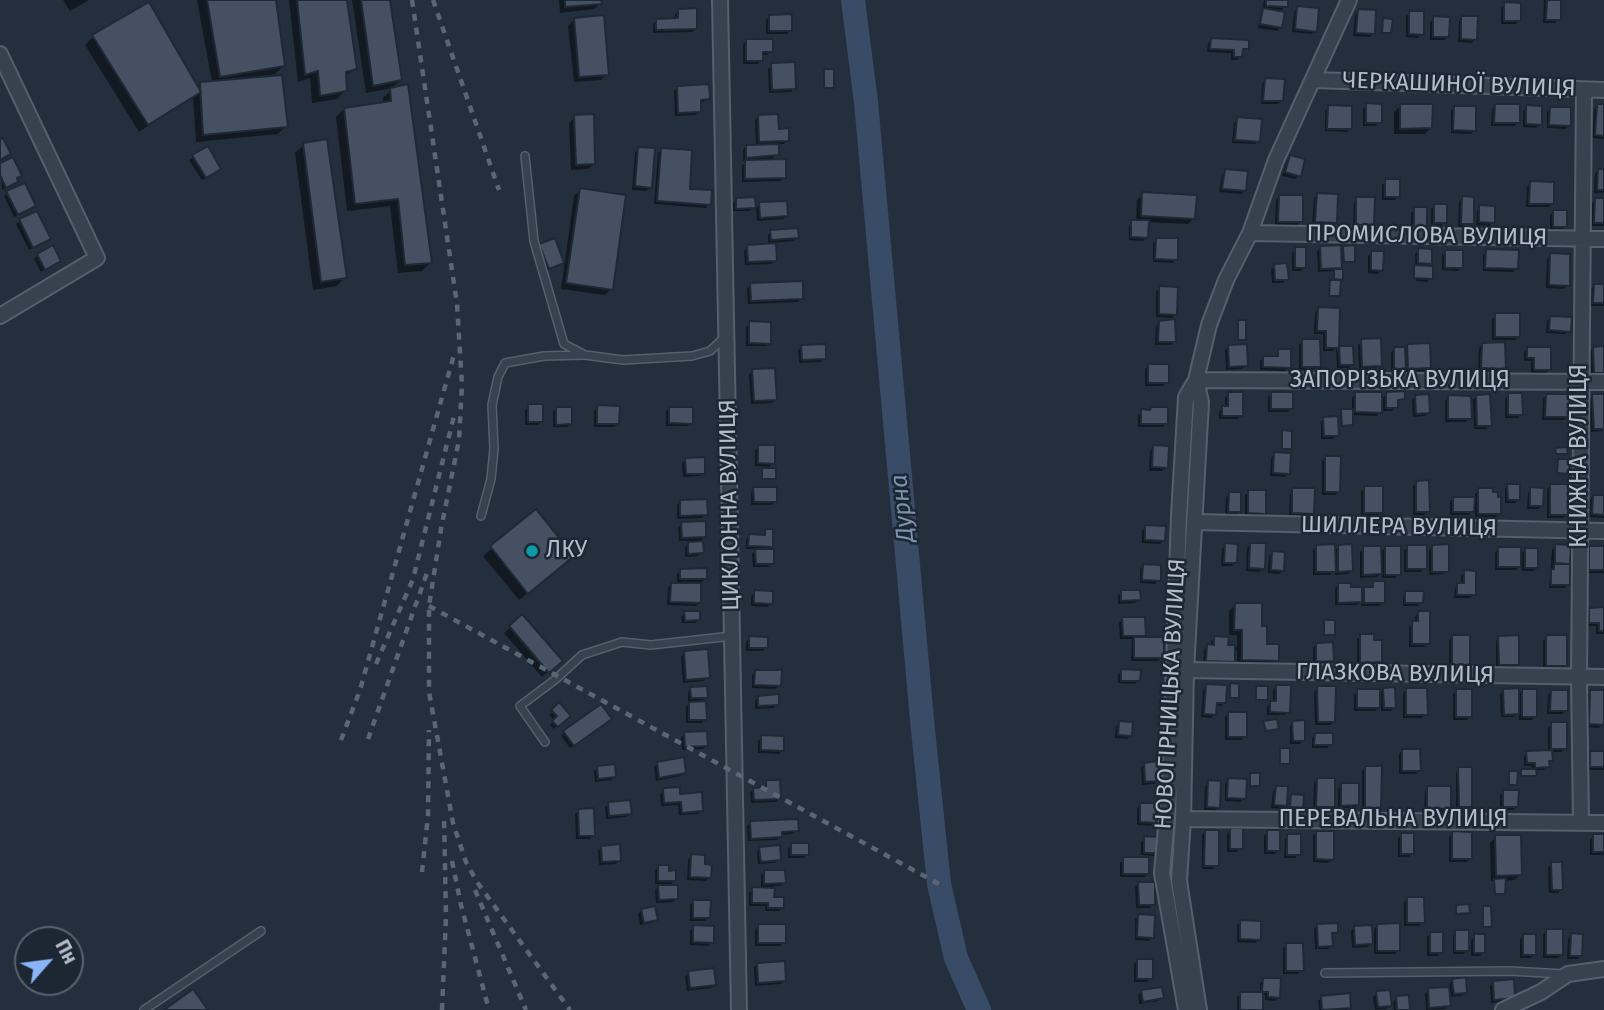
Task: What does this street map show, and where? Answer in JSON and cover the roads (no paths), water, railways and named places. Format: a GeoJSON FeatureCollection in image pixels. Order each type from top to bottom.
{"type":"FeatureCollection","features":[{"type":"Feature","properties":{"kind":"street","name":"ЦИКЛОННА ВУЛИЦЯ"},"geometry":{"type":"LineString","coordinates":[[720,0],[739,1010]]}},
{"type":"Feature","properties":{"kind":"street","name":"НОВОГІРНИЦЬКА ВУЛИЦЯ"},"geometry":{"type":"LineString","coordinates":[[1186,1010],[1162,873],[1170,783],[1179,515],[1186,397],[1196,380],[1213,314],[1226,280],[1250,233],[1276,160],[1349,0]]}},
{"type":"Feature","properties":{"kind":"street"},"geometry":{"type":"LineString","coordinates":[[0,54],[97,258],[0,316]]}},
{"type":"Feature","properties":{"kind":"street","name":"ЧЕРКАШИНОЇ ВУЛИЦЯ"},"geometry":{"type":"LineString","coordinates":[[1314,80],[1604,90]]}},
{"type":"Feature","properties":{"kind":"street","name":"КНИЖНА ВУЛИЦЯ"},"geometry":{"type":"LineString","coordinates":[[1581,822],[1579,531],[1584,90]]}},
{"type":"Feature","properties":{"kind":"street","name":"ПРОМИСЛОВА ВУЛИЦЯ"},"geometry":{"type":"LineString","coordinates":[[1250,233],[1604,239]]}},
{"type":"Feature","properties":{"kind":"street","name":"НОВОГІРНИЦЬКА ВУЛИЦЯ"},"geometry":{"type":"LineString","coordinates":[[1196,380],[1200,402],[1186,670],[1179,881],[1199,1010]]}},
{"type":"Feature","properties":{"kind":"street","name":"ЗАПОРІЗЬКА ВУЛИЦЯ"},"geometry":{"type":"LineString","coordinates":[[1196,380],[1604,382]]}},
{"type":"Feature","properties":{"kind":"street","name":"ШИЛЛЕРА ВУЛИЦЯ"},"geometry":{"type":"LineString","coordinates":[[1195,522],[1604,531]]}},
{"type":"Feature","properties":{"kind":"street","name":"ГЛАЗКОВА ВУЛИЦЯ"},"geometry":{"type":"LineString","coordinates":[[1186,670],[1604,677]]}},
{"type":"Feature","properties":{"kind":"street","name":"ПЕРЕВАЛЬНА ВУЛИЦЯ"},"geometry":{"type":"LineString","coordinates":[[1183,819],[1604,822]]}},
{"type":"Feature","properties":{"kind":"street"},"geometry":{"type":"LineString","coordinates":[[1503,1010],[1541,992],[1568,974],[1604,970]]}},
{"type":"Feature","properties":{"kind":"lane"},"geometry":{"type":"LineString","coordinates":[[526,156],[534,240],[553,313],[564,344],[585,355]]}},
{"type":"Feature","properties":{"kind":"lane"},"geometry":{"type":"LineString","coordinates":[[481,516],[491,479],[494,449],[492,405],[498,377],[506,363],[544,356],[585,355],[623,360],[692,356],[710,351],[727,335]]}},
{"type":"Feature","properties":{"kind":"lane"},"geometry":{"type":"LineString","coordinates":[[544,742],[520,706],[582,655],[622,642],[650,645],[732,636]]}},
{"type":"Feature","properties":{"kind":"lane"},"geometry":{"type":"LineString","coordinates":[[144,1010],[261,931]]}},
{"type":"Feature","properties":{"kind":"lane"},"geometry":{"type":"LineString","coordinates":[[1325,973],[1510,971],[1568,974]]}},
{"type":"Feature","properties":{"kind":"waterway","name":"Дурна"},"geometry":{"type":"LineString","coordinates":[[853,0],[866,102],[939,884],[956,958],[979,1010]]}},
{"type":"Feature","properties":{"kind":"railway"},"geometry":{"type":"LineString","coordinates":[[412,0],[457,304],[462,385],[459,440],[429,606],[429,692],[453,823],[466,862],[477,882],[570,1010]]}},
{"type":"Feature","properties":{"kind":"railway"},"geometry":{"type":"LineString","coordinates":[[433,0],[499,190]]}},
{"type":"Feature","properties":{"kind":"railway"},"geometry":{"type":"LineString","coordinates":[[341,740],[360,690],[455,351]]}},
{"type":"Feature","properties":{"kind":"railway"},"geometry":{"type":"LineString","coordinates":[[376,664],[413,579],[454,416]]}},
{"type":"Feature","properties":{"kind":"railway"},"geometry":{"type":"LineString","coordinates":[[368,739],[427,573]]}},
{"type":"Feature","properties":{"kind":"railway"},"geometry":{"type":"LineString","coordinates":[[429,606],[939,884]]}},
{"type":"Feature","properties":{"kind":"railway"},"geometry":{"type":"LineString","coordinates":[[422,872],[428,816],[429,730]]}},
{"type":"Feature","properties":{"kind":"railway"},"geometry":{"type":"LineString","coordinates":[[442,1010],[446,917],[444,815]]}},
{"type":"Feature","properties":{"kind":"railway"},"geometry":{"type":"LineString","coordinates":[[452,861],[489,1010]]}},
{"type":"Feature","properties":{"kind":"railway"},"geometry":{"type":"LineString","coordinates":[[475,890],[526,1010]]}},
{"type":"Feature","properties":{"kind":"place","name":"ЛКУ"},"geometry":{"type":"Point","coordinates":[532,551]}}]}
